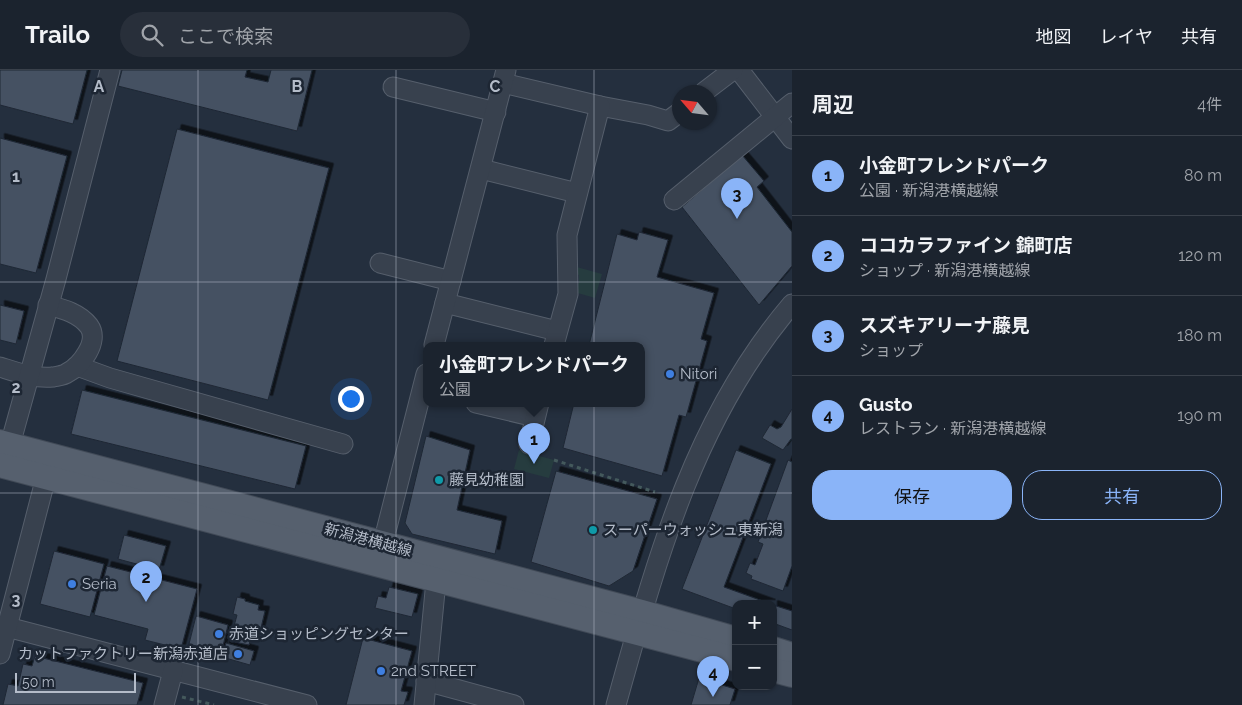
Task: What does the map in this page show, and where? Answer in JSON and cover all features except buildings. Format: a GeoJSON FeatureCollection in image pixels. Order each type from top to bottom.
{"type":"FeatureCollection","features":[{"type":"Feature","properties":{"kind":"main road","name":"新潟港横越線"},"geometry":{"type":"LineString","coordinates":[[3,451],[46,477],[436,581],[639,622],[732,638]]}},
{"type":"Feature","properties":{"kind":"main road","name":"新潟港横越線"},"geometry":{"type":"LineString","coordinates":[[3,451],[383,543],[639,622],[732,658]]}},
{"type":"Feature","properties":{"kind":"main road"},"geometry":{"type":"LineString","coordinates":[[777,650],[792,655]]}},
{"type":"Feature","properties":{"kind":"main road"},"geometry":{"type":"LineString","coordinates":[[777,671],[792,675]]}},
{"type":"Feature","properties":{"kind":"street"},"geometry":{"type":"LineString","coordinates":[[3,451],[29,375],[110,70]]}},
{"type":"Feature","properties":{"kind":"street"},"geometry":{"type":"LineString","coordinates":[[713,85],[733,70]]}},
{"type":"Feature","properties":{"kind":"street"},"geometry":{"type":"LineString","coordinates":[[739,70],[792,139]]}},
{"type":"Feature","properties":{"kind":"street"},"geometry":{"type":"LineString","coordinates":[[435,342],[496,112],[502,74],[600,106],[648,115],[668,121],[672,118]]}},
{"type":"Feature","properties":{"kind":"street"},"geometry":{"type":"LineString","coordinates":[[393,87],[496,112]]}},
{"type":"Feature","properties":{"kind":"street"},"geometry":{"type":"LineString","coordinates":[[674,200],[792,103]]}},
{"type":"Feature","properties":{"kind":"street"},"geometry":{"type":"LineString","coordinates":[[446,303],[555,338],[568,294],[567,235],[600,106]]}},
{"type":"Feature","properties":{"kind":"street"},"geometry":{"type":"LineString","coordinates":[[481,169],[577,193]]}},
{"type":"Feature","properties":{"kind":"street"},"geometry":{"type":"LineString","coordinates":[[380,263],[451,281]]}},
{"type":"Feature","properties":{"kind":"street"},"geometry":{"type":"LineString","coordinates":[[0,367],[29,375],[51,377],[66,374],[77,366],[88,352],[93,336],[90,328],[75,314],[48,305]]}},
{"type":"Feature","properties":{"kind":"street"},"geometry":{"type":"LineString","coordinates":[[616,705],[639,622],[678,502],[699,450],[723,405],[752,358],[788,316]]}},
{"type":"Feature","properties":{"kind":"street"},"geometry":{"type":"LineString","coordinates":[[77,366],[110,378],[343,444]]}},
{"type":"Feature","properties":{"kind":"street"},"geometry":{"type":"LineString","coordinates":[[383,543],[423,393]]}},
{"type":"Feature","properties":{"kind":"street"},"geometry":{"type":"LineString","coordinates":[[511,407],[537,410],[529,444]]}},
{"type":"Feature","properties":{"kind":"street"},"geometry":{"type":"LineString","coordinates":[[0,654],[46,477]]}},
{"type":"Feature","properties":{"kind":"street"},"geometry":{"type":"LineString","coordinates":[[424,705],[436,581]]}},
{"type":"Feature","properties":{"kind":"street"},"geometry":{"type":"LineString","coordinates":[[7,627],[307,705]]}},
{"type":"Feature","properties":{"kind":"street"},"geometry":{"type":"LineString","coordinates":[[171,700],[174,671]]}},
{"type":"Feature","properties":{"kind":"street"},"geometry":{"type":"LineString","coordinates":[[426,681],[514,705]]}},
{"type":"Feature","properties":{"kind":"path"},"geometry":{"type":"LineString","coordinates":[[554,460],[655,492]]}},
{"type":"Feature","properties":{"kind":"path"},"geometry":{"type":"LineString","coordinates":[[171,700],[214,705]]}},
{"type":"Feature","properties":{"kind":"green space"},"geometry":{"type":"Polygon","coordinates":[[[573,266],[602,274],[595,298],[574,292],[574,283],[579,283],[579,275],[574,274],[573,266]]]}},
{"type":"Feature","properties":{"kind":"green space"},"geometry":{"type":"Polygon","coordinates":[[[534,448],[532,454],[554,460],[549,478],[514,469],[519,450],[525,452],[534,448]]]}},
{"type":"Feature","properties":{"kind":"place","name":"スズキアリーナ藤見"},"geometry":{"type":"Point","coordinates":[737,219]}},
{"type":"Feature","properties":{"kind":"place","name":"Nitori"},"geometry":{"type":"Point","coordinates":[670,374]}},
{"type":"Feature","properties":{"kind":"place","name":"小金町フレンドパーク"},"geometry":{"type":"Point","coordinates":[534,464]}},
{"type":"Feature","properties":{"kind":"place","name":"藤見幼稚園"},"geometry":{"type":"Point","coordinates":[439,480]}},
{"type":"Feature","properties":{"kind":"place","name":"スーパーウォッシュ東新潟"},"geometry":{"type":"Point","coordinates":[593,530]}},
{"type":"Feature","properties":{"kind":"place","name":"Seria"},"geometry":{"type":"Point","coordinates":[72,584]}},
{"type":"Feature","properties":{"kind":"place","name":"ココカラファイン 錦町店"},"geometry":{"type":"Point","coordinates":[146,602]}},
{"type":"Feature","properties":{"kind":"place","name":"赤道ショッピングセンター"},"geometry":{"type":"Point","coordinates":[219,634]}},
{"type":"Feature","properties":{"kind":"place","name":"カットファクトリー新潟赤道店"},"geometry":{"type":"Point","coordinates":[238,654]}},
{"type":"Feature","properties":{"kind":"place","name":"2nd STREET"},"geometry":{"type":"Point","coordinates":[381,671]}},
{"type":"Feature","properties":{"kind":"place","name":"Gusto"},"geometry":{"type":"Point","coordinates":[713,697]}}]}
